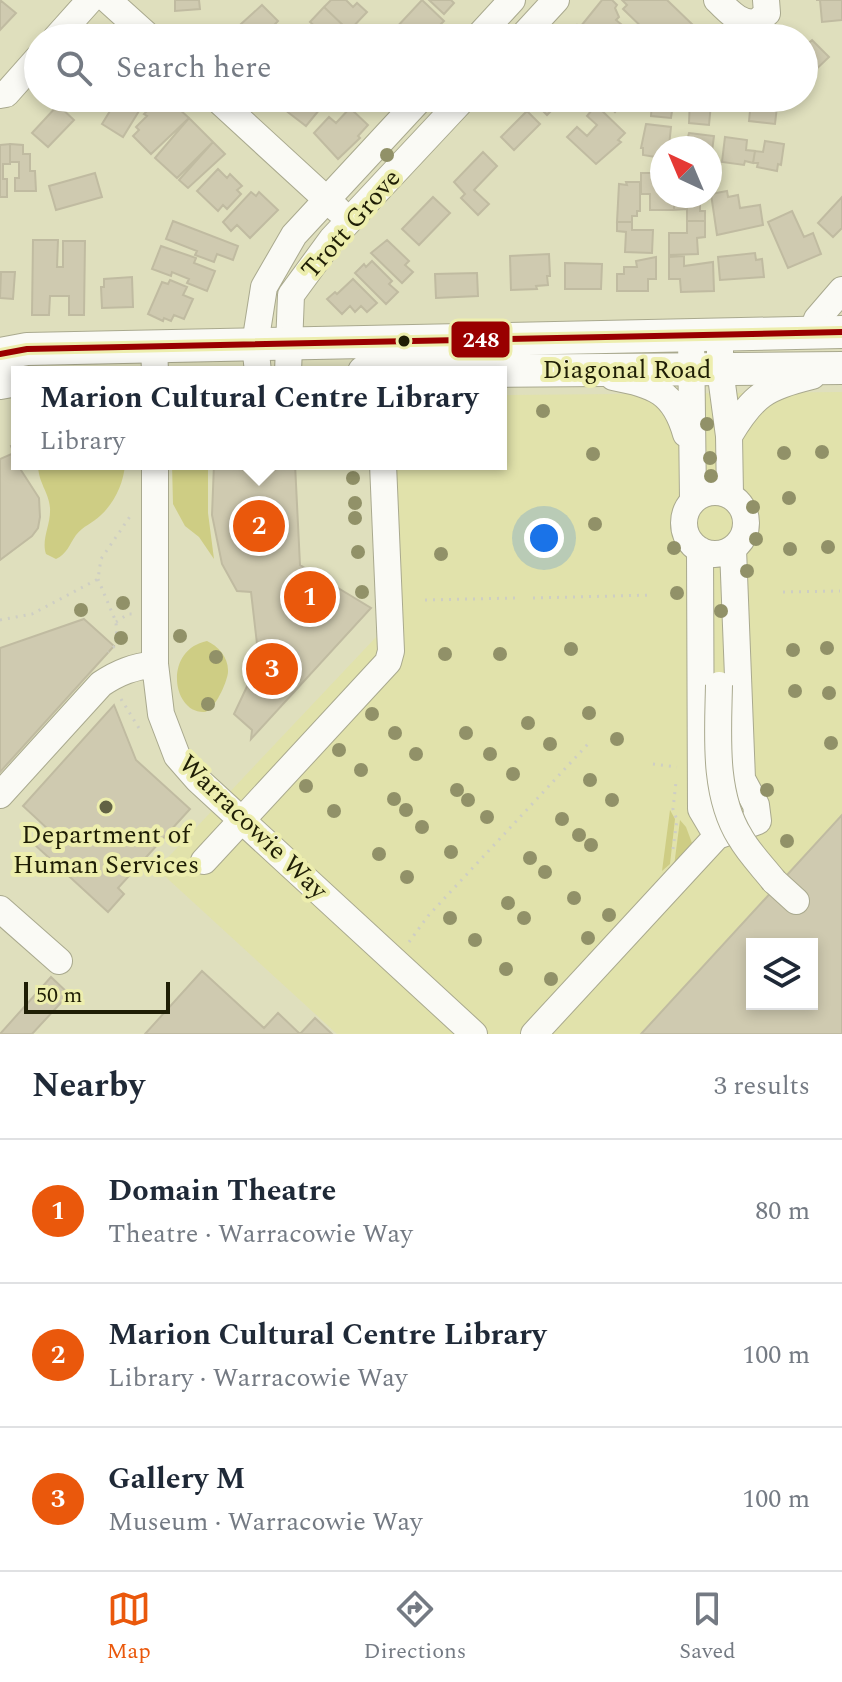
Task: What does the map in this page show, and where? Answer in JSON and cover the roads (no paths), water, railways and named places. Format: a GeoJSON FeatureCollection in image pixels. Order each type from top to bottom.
{"type":"FeatureCollection","features":[{"type":"Feature","properties":{"kind":"main road","name":"Diagonal Road"},"geometry":{"type":"LineString","coordinates":[[0,354],[27,349],[154,359],[257,358],[706,334],[827,332]]}},
{"type":"Feature","properties":{"kind":"main road","name":"Diagonal Road"},"geometry":{"type":"LineString","coordinates":[[507,371],[842,368]]}},
{"type":"Feature","properties":{"kind":"street"},"geometry":{"type":"LineString","coordinates":[[69,24],[90,0]]}},
{"type":"Feature","properties":{"kind":"street"},"geometry":{"type":"LineString","coordinates":[[108,0],[135,24]]}},
{"type":"Feature","properties":{"kind":"street"},"geometry":{"type":"LineString","coordinates":[[490,24],[512,0]]}},
{"type":"Feature","properties":{"kind":"street"},"geometry":{"type":"LineString","coordinates":[[534,24],[556,0]]}},
{"type":"Feature","properties":{"kind":"street"},"geometry":{"type":"LineString","coordinates":[[717,0],[740,21],[748,24],[756,23],[767,13],[766,0]]}},
{"type":"Feature","properties":{"kind":"street"},"geometry":{"type":"LineString","coordinates":[[0,95],[6,94],[24,74]]}},
{"type":"Feature","properties":{"kind":"street"},"geometry":{"type":"LineString","coordinates":[[231,112],[350,221]]}},
{"type":"Feature","properties":{"kind":"street","name":"Trott Grove"},"geometry":{"type":"LineString","coordinates":[[257,358],[264,287],[294,235],[408,112]]}},
{"type":"Feature","properties":{"kind":"street","name":"Trott Grove"},"geometry":{"type":"LineString","coordinates":[[289,357],[291,295],[332,239],[451,112]]}},
{"type":"Feature","properties":{"kind":"street"},"geometry":{"type":"LineString","coordinates":[[827,332],[817,319],[842,290]]}},
{"type":"Feature","properties":{"kind":"street"},"geometry":{"type":"LineString","coordinates":[[693,500],[693,456],[706,369],[706,334]]}},
{"type":"Feature","properties":{"kind":"street"},"geometry":{"type":"LineString","coordinates":[[729,436],[753,400],[773,387],[842,368]]}},
{"type":"Feature","properties":{"kind":"street"},"geometry":{"type":"LineString","coordinates":[[706,369],[729,436],[730,495]]}},
{"type":"Feature","properties":{"kind":"street"},"geometry":{"type":"LineString","coordinates":[[583,370],[657,389],[680,412],[693,456]]}},
{"type":"Feature","properties":{"kind":"street","name":"Warracowie Way"},"geometry":{"type":"LineString","coordinates":[[155,470],[155,664],[161,714],[177,756],[185,768],[474,1034]]}},
{"type":"Feature","properties":{"kind":"street"},"geometry":{"type":"LineString","coordinates":[[204,861],[388,662],[391,651],[383,470]]}},
{"type":"Feature","properties":{"kind":"street"},"geometry":{"type":"LineString","coordinates":[[711,492],[730,495],[742,507],[745,533],[733,549],[716,554],[700,550],[692,544],[683,525],[693,500],[711,492]]}},
{"type":"Feature","properties":{"kind":"street"},"geometry":{"type":"LineString","coordinates":[[534,1034],[717,836],[758,821],[756,805],[742,779],[733,549]]}},
{"type":"Feature","properties":{"kind":"street"},"geometry":{"type":"LineString","coordinates":[[700,550],[701,809],[717,836]]}},
{"type":"Feature","properties":{"kind":"street"},"geometry":{"type":"LineString","coordinates":[[734,600],[719,685],[718,744],[724,801],[739,836],[774,881],[796,901]]}},
{"type":"Feature","properties":{"kind":"street"},"geometry":{"type":"LineString","coordinates":[[700,608],[719,685]]}},
{"type":"Feature","properties":{"kind":"street"},"geometry":{"type":"LineString","coordinates":[[0,795],[101,684],[132,667],[155,664]]}},
{"type":"Feature","properties":{"kind":"street"},"geometry":{"type":"LineString","coordinates":[[0,909],[59,961]]}},
{"type":"Feature","properties":{"kind":"place","name":"Marion Cultural Centre Library"},"geometry":{"type":"Point","coordinates":[259,526]}},
{"type":"Feature","properties":{"kind":"place","name":"Domain Theatre"},"geometry":{"type":"Point","coordinates":[310,597]}},
{"type":"Feature","properties":{"kind":"place","name":"Gallery M"},"geometry":{"type":"Point","coordinates":[272,669]}},
{"type":"Feature","properties":{"kind":"place","name":"Department of Human Services"},"geometry":{"type":"Point","coordinates":[106,807]}}]}
